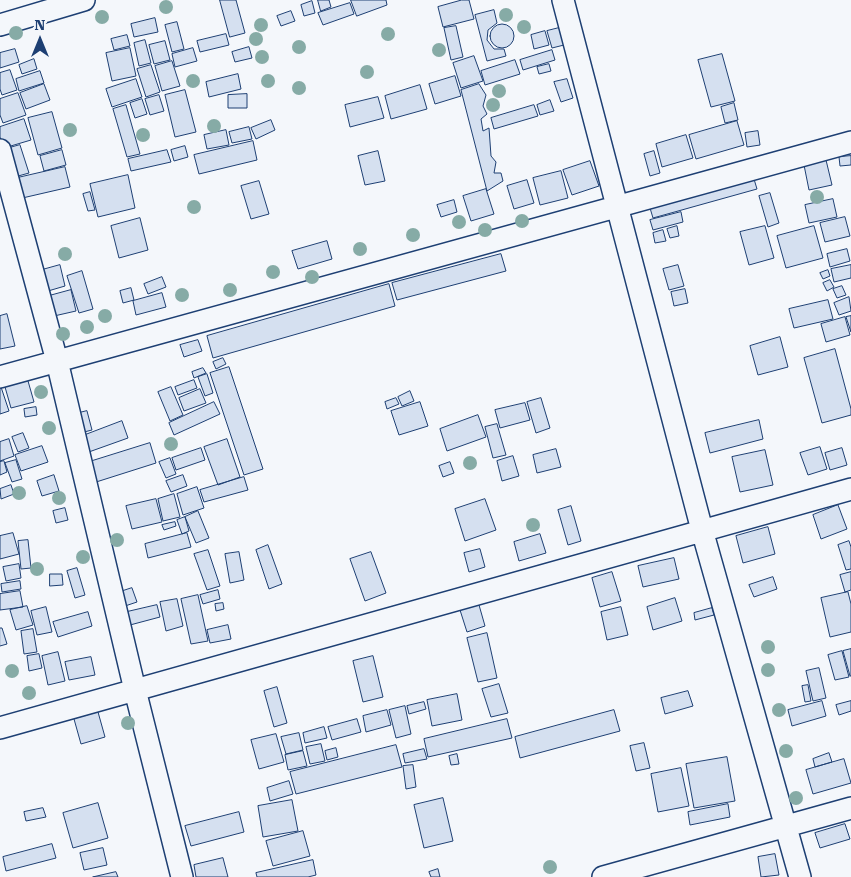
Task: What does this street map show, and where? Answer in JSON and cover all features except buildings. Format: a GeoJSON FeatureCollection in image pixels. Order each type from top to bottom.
{"type":"FeatureCollection","features":[{"type":"Feature","properties":{"kind":"street"},"geometry":{"type":"LineString","coordinates":[[0,24],[84,0]]}},
{"type":"Feature","properties":{"kind":"street"},"geometry":{"type":"LineString","coordinates":[[563,0],[702,530],[800,877]]}},
{"type":"Feature","properties":{"kind":"street"},"geometry":{"type":"LineString","coordinates":[[0,377],[851,142]]}},
{"type":"Feature","properties":{"kind":"street"},"geometry":{"type":"LineString","coordinates":[[0,150],[57,361],[135,690],[182,877]]}},
{"type":"Feature","properties":{"kind":"street"},"geometry":{"type":"LineString","coordinates":[[0,728],[851,489]]}},
{"type":"Feature","properties":{"kind":"street"},"geometry":{"type":"LineString","coordinates":[[603,877],[851,808]]}}]}
